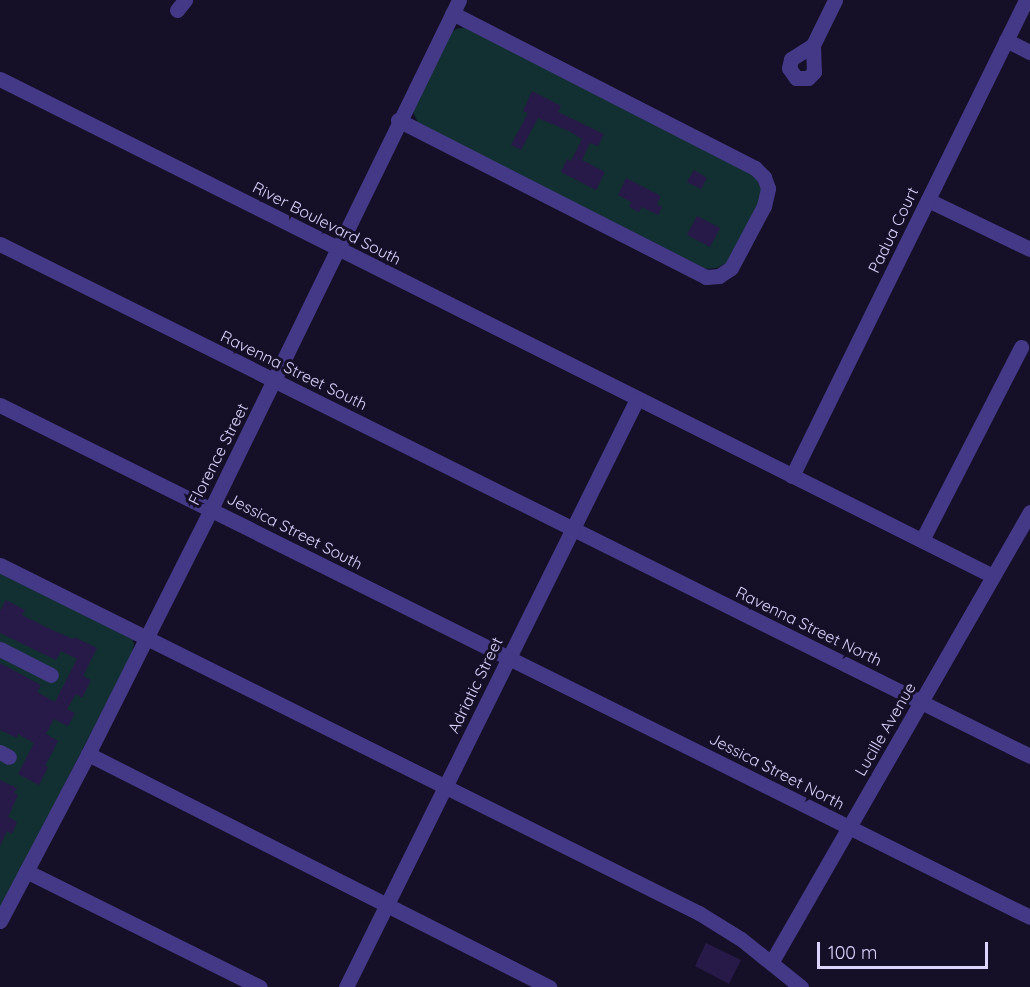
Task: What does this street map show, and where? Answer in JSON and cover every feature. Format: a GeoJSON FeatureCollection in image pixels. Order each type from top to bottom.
{"type":"FeatureCollection","features":[{"type":"Feature","properties":{"kind":"street"},"geometry":{"type":"LineString","coordinates":[[813,45],[835,0]]}},
{"type":"Feature","properties":{"kind":"street","name":"Padua Court"},"geometry":{"type":"LineString","coordinates":[[792,476],[1026,0]]}},
{"type":"Feature","properties":{"kind":"street"},"geometry":{"type":"LineString","coordinates":[[399,120],[706,277],[726,273],[735,262],[764,206],[768,195],[766,183],[760,173],[749,164],[455,6]]}},
{"type":"Feature","properties":{"kind":"street","name":"Florence Street"},"geometry":{"type":"LineString","coordinates":[[0,921],[88,754],[144,637],[211,509],[339,250],[455,6]]}},
{"type":"Feature","properties":{"kind":"street"},"geometry":{"type":"LineString","coordinates":[[1006,40],[1030,52]]}},
{"type":"Feature","properties":{"kind":"street","name":"River Boulevard South"},"geometry":{"type":"LineString","coordinates":[[0,79],[993,576]]}},
{"type":"Feature","properties":{"kind":"street"},"geometry":{"type":"LineString","coordinates":[[928,200],[1030,249]]}},
{"type":"Feature","properties":{"kind":"street","name":"Ravenna Street South"},"geometry":{"type":"LineString","coordinates":[[0,244],[572,529]]}},
{"type":"Feature","properties":{"kind":"street"},"geometry":{"type":"LineString","coordinates":[[922,540],[1021,347]]}},
{"type":"Feature","properties":{"kind":"street","name":"Adriatic Street"},"geometry":{"type":"LineString","coordinates":[[346,987],[637,399]]}},
{"type":"Feature","properties":{"kind":"street","name":"Jessica Street South"},"geometry":{"type":"LineString","coordinates":[[0,405],[509,657]]}},
{"type":"Feature","properties":{"kind":"street","name":"Lucille Avenue"},"geometry":{"type":"LineString","coordinates":[[771,963],[1030,512]]}},
{"type":"Feature","properties":{"kind":"street","name":"Ravenna Street North"},"geometry":{"type":"LineString","coordinates":[[572,529],[1030,756]]}},
{"type":"Feature","properties":{"kind":"street"},"geometry":{"type":"LineString","coordinates":[[0,565],[699,913],[741,939],[801,987]]}},
{"type":"Feature","properties":{"kind":"street"},"geometry":{"type":"LineString","coordinates":[[0,649],[51,675]]}},
{"type":"Feature","properties":{"kind":"street","name":"Jessica Street North"},"geometry":{"type":"LineString","coordinates":[[509,657],[1030,917]]}},
{"type":"Feature","properties":{"kind":"street"},"geometry":{"type":"LineString","coordinates":[[88,754],[549,987]]}},
{"type":"Feature","properties":{"kind":"street"},"geometry":{"type":"LineString","coordinates":[[26,871],[260,987]]}},
{"type":"Feature","properties":{"kind":"green space"},"geometry":{"type":"Polygon","coordinates":[[[465,27],[754,175],[761,186],[761,198],[728,262],[717,268],[706,269],[418,123],[412,110],[450,33],[465,27]]]}},
{"type":"Feature","properties":{"kind":"green space"},"geometry":{"type":"Polygon","coordinates":[[[0,570],[132,638],[134,644],[132,653],[0,910],[0,570]]]}},
{"type":"Feature","properties":{"kind":"building"},"geometry":{"type":"Polygon","coordinates":[[[532,91],[561,106],[558,112],[604,134],[598,146],[590,143],[582,160],[605,172],[596,190],[561,172],[567,159],[571,161],[582,139],[571,132],[538,118],[521,150],[511,145],[528,113],[523,111],[532,91]]]}},
{"type":"Feature","properties":{"kind":"building"},"geometry":{"type":"Polygon","coordinates":[[[694,170],[707,178],[701,189],[687,182],[694,170]]]}},
{"type":"Feature","properties":{"kind":"building"},"geometry":{"type":"Polygon","coordinates":[[[626,178],[661,196],[657,204],[662,207],[658,215],[642,207],[639,212],[629,207],[631,202],[618,195],[626,178]]]}},
{"type":"Feature","properties":{"kind":"building"},"geometry":{"type":"Polygon","coordinates":[[[697,216],[720,228],[710,247],[687,235],[697,216]]]}},
{"type":"Feature","properties":{"kind":"building"},"geometry":{"type":"Polygon","coordinates":[[[6,600],[25,610],[22,615],[97,648],[83,676],[91,680],[82,698],[76,694],[67,709],[75,713],[68,726],[54,719],[46,734],[58,741],[45,766],[48,767],[39,785],[18,774],[34,743],[18,734],[17,738],[0,730],[0,663],[41,685],[37,692],[55,702],[77,659],[61,651],[56,660],[0,633],[0,611],[6,600]]]}},
{"type":"Feature","properties":{"kind":"building"},"geometry":{"type":"Polygon","coordinates":[[[0,780],[17,788],[14,793],[18,795],[8,817],[17,822],[12,834],[7,831],[0,846],[0,780]]]}},
{"type":"Feature","properties":{"kind":"building"},"geometry":{"type":"Polygon","coordinates":[[[706,943],[741,960],[729,984],[695,966],[706,943]]]}}]}
